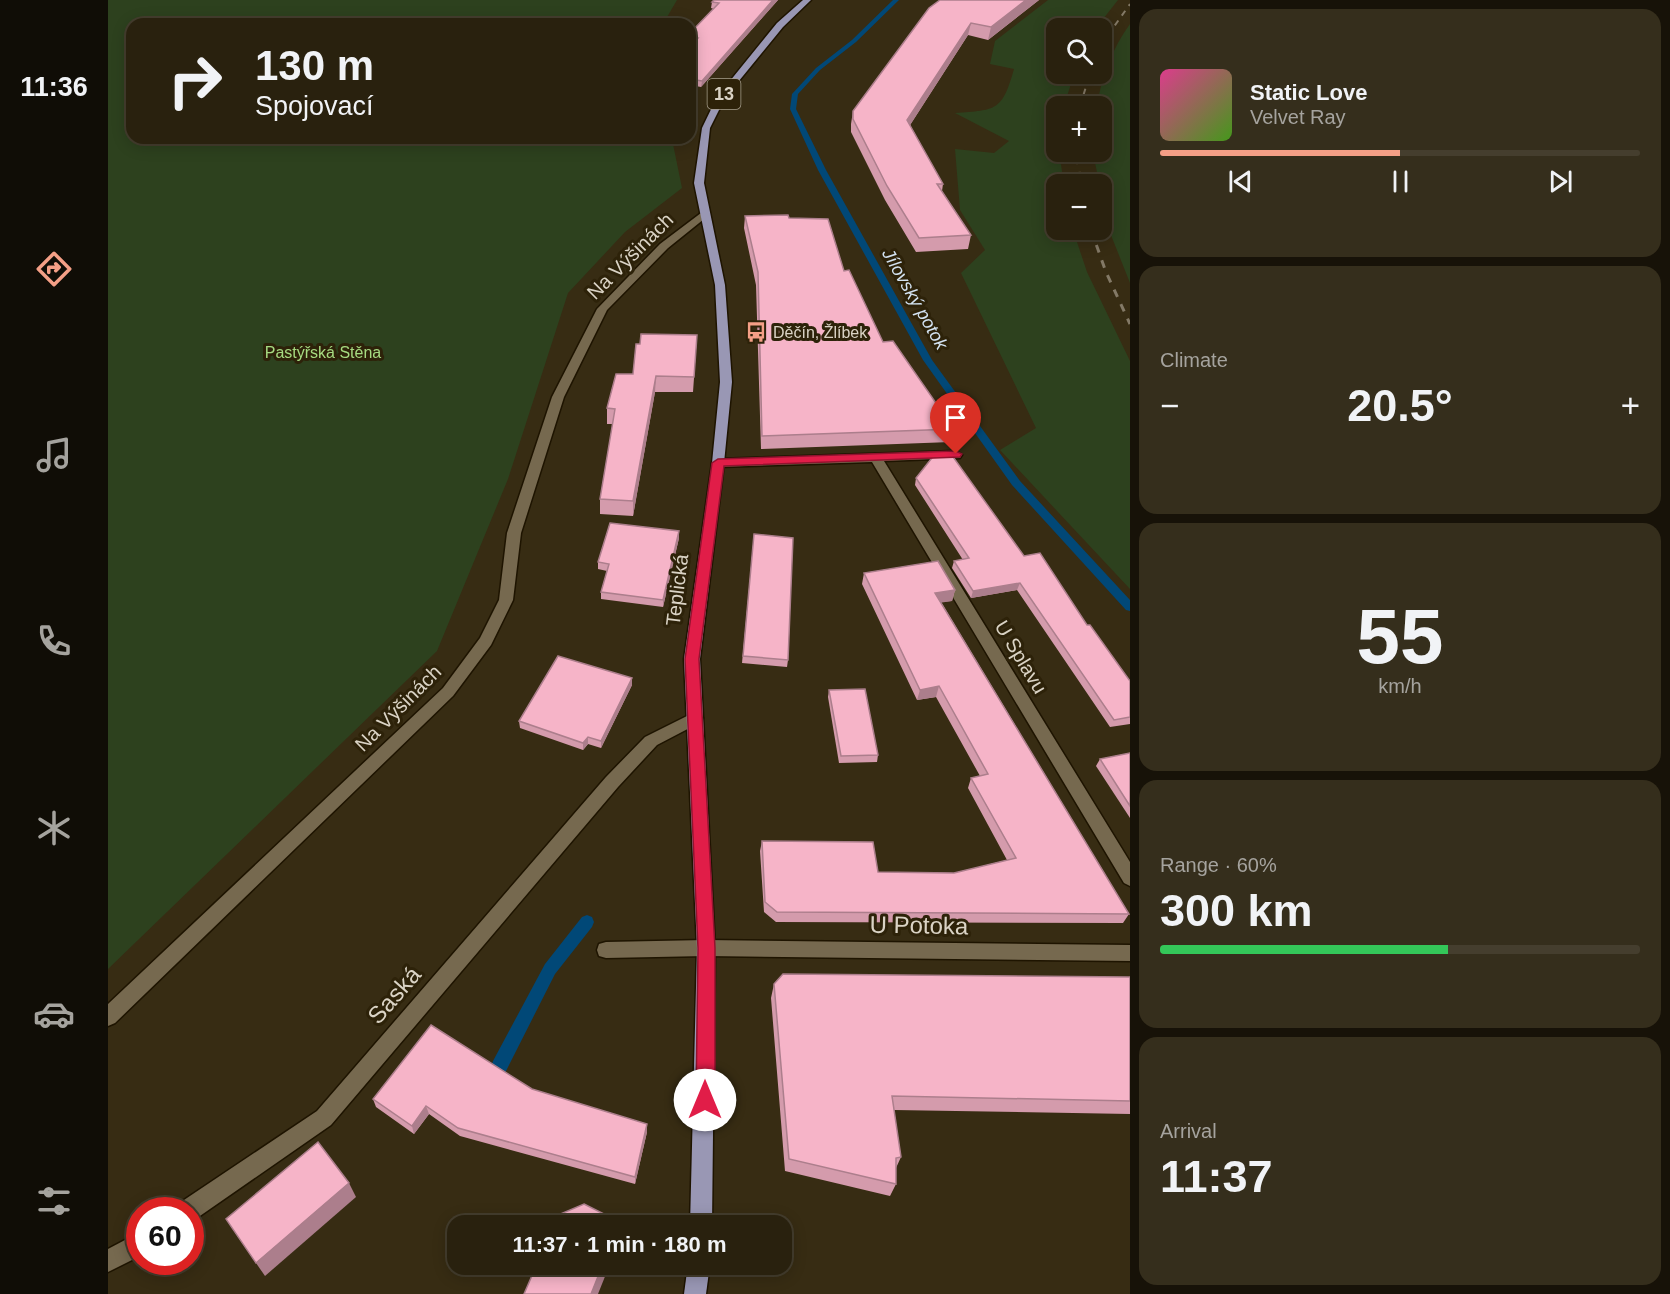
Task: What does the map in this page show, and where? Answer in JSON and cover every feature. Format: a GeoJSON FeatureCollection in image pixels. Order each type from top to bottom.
{"type":"FeatureCollection","features":[{"type":"Feature","properties":{"kind":"main road","name":"Teplická"},"geometry":{"type":"LineString","coordinates":[[702,1215],[706,948],[692,659],[718,463],[726,382],[725,334],[720,285],[699,183],[706,128],[721,98],[780,26],[807,0]]}},
{"type":"Feature","properties":{"kind":"main road"},"geometry":{"type":"LineString","coordinates":[[695,1294],[698,1275]]}},
{"type":"Feature","properties":{"kind":"street","name":"Na Výšinách"},"geometry":{"type":"LineString","coordinates":[[108,1017],[455,683],[486,642],[506,600],[514,533],[558,397],[602,309],[664,246],[704,215]]}},
{"type":"Feature","properties":{"kind":"street"},"geometry":{"type":"LineString","coordinates":[[718,463],[956,454]]}},
{"type":"Feature","properties":{"kind":"street","name":"U Splavu"},"geometry":{"type":"LineString","coordinates":[[876,458],[1130,878]]}},
{"type":"Feature","properties":{"kind":"street","name":"Saská"},"geometry":{"type":"LineString","coordinates":[[204,1200],[324,1118],[612,782],[651,741],[694,718]]}},
{"type":"Feature","properties":{"kind":"street","name":"U Potoka"},"geometry":{"type":"LineString","coordinates":[[606,950],[706,948],[1130,953]]}},
{"type":"Feature","properties":{"kind":"street"},"geometry":{"type":"LineString","coordinates":[[108,1261],[126,1251]]}},
{"type":"Feature","properties":{"kind":"green space","name":"Pastýřská Stěna"},"geometry":{"type":"Polygon","coordinates":[[[108,0],[677,0],[666,18],[126,18],[126,144],[673,144],[682,188],[625,232],[568,293],[508,479],[437,651],[108,969],[108,0]]]}},
{"type":"Feature","properties":{"kind":"green space"},"geometry":{"type":"Polygon","coordinates":[[[1048,0],[1118,0],[1104,18],[1046,18],[1046,84],[1071,84],[1067,96],[1046,96],[1046,162],[1061,162],[1062,174],[1046,174],[1046,240],[1076,240],[1087,272],[1130,361],[1130,589],[1000,450],[1036,428],[961,273],[985,250],[960,210],[955,149],[994,153],[1009,141],[955,113],[989,109],[996,106],[1006,93],[1014,69],[990,64],[995,41],[1048,0]]]}},
{"type":"Feature","properties":{"kind":"green space"},"geometry":{"type":"Polygon","coordinates":[[[1130,24],[1130,283],[1112,238],[1112,174],[1097,174],[1095,162],[1112,162],[1112,96],[1099,96],[1101,84],[1112,84],[1112,56],[1130,24]]]}},
{"type":"Feature","properties":{"kind":"building"},"geometry":{"type":"Polygon","coordinates":[[[714,0],[773,0],[702,81],[696,80],[696,40],[698,38],[696,38],[696,27],[719,3],[712,2],[714,0]]]}},
{"type":"Feature","properties":{"kind":"building"},"geometry":{"type":"Polygon","coordinates":[[[940,0],[1026,0],[991,27],[971,23],[907,120],[943,184],[937,184],[971,235],[919,238],[887,186],[853,119],[853,111],[929,8],[940,0]]]}},
{"type":"Feature","properties":{"kind":"building"},"geometry":{"type":"Polygon","coordinates":[[[788,215],[789,218],[828,219],[844,271],[849,270],[883,342],[893,341],[954,429],[762,436],[758,272],[745,216],[788,215]]]}},
{"type":"Feature","properties":{"kind":"building"},"geometry":{"type":"Polygon","coordinates":[[[641,334],[697,335],[694,377],[656,376],[633,501],[600,499],[615,409],[607,408],[616,374],[633,374],[636,344],[640,344],[641,334]]]}},
{"type":"Feature","properties":{"kind":"building"},"geometry":{"type":"Polygon","coordinates":[[[935,454],[951,454],[1024,556],[1040,553],[1087,625],[1090,625],[1130,681],[1130,717],[1114,720],[1020,583],[973,591],[954,561],[969,558],[916,478],[935,454]]]}},
{"type":"Feature","properties":{"kind":"building"},"geometry":{"type":"Polygon","coordinates":[[[610,523],[679,531],[663,600],[601,592],[609,564],[598,562],[610,523]]]}},
{"type":"Feature","properties":{"kind":"building"},"geometry":{"type":"Polygon","coordinates":[[[754,534],[793,538],[788,660],[743,656],[754,534]]]}},
{"type":"Feature","properties":{"kind":"building"},"geometry":{"type":"Polygon","coordinates":[[[938,561],[955,590],[935,593],[1129,914],[777,912],[765,902],[762,841],[873,842],[878,872],[954,873],[1016,858],[971,778],[988,774],[939,686],[920,690],[864,573],[938,561]]]}},
{"type":"Feature","properties":{"kind":"building"},"geometry":{"type":"Polygon","coordinates":[[[558,656],[632,678],[601,741],[588,737],[583,743],[519,721],[558,656]]]}},
{"type":"Feature","properties":{"kind":"building"},"geometry":{"type":"Polygon","coordinates":[[[865,689],[878,755],[841,756],[829,690],[865,689]]]}},
{"type":"Feature","properties":{"kind":"building"},"geometry":{"type":"Polygon","coordinates":[[[1130,753],[1130,806],[1100,759],[1130,753]]]}},
{"type":"Feature","properties":{"kind":"building"},"geometry":{"type":"Polygon","coordinates":[[[783,974],[1130,977],[1130,1101],[892,1096],[901,1157],[896,1158],[896,1184],[789,1159],[774,984],[783,974]]]}},
{"type":"Feature","properties":{"kind":"building"},"geometry":{"type":"Polygon","coordinates":[[[431,1025],[532,1089],[647,1124],[635,1177],[458,1128],[426,1106],[412,1126],[373,1099],[431,1025]]]}},
{"type":"Feature","properties":{"kind":"building"},"geometry":{"type":"Polygon","coordinates":[[[318,1142],[349,1183],[256,1263],[226,1219],[318,1142]]]}},
{"type":"Feature","properties":{"kind":"building"},"geometry":{"type":"Polygon","coordinates":[[[584,1204],[606,1215],[558,1215],[584,1204]]]}},
{"type":"Feature","properties":{"kind":"building"},"geometry":{"type":"Polygon","coordinates":[[[532,1275],[599,1275],[591,1294],[524,1294],[532,1275]]]}},
{"type":"Feature","properties":{"kind":"waterway","name":"Jílovský potok"},"geometry":{"type":"LineString","coordinates":[[896,0],[854,41],[818,69],[795,94],[793,109],[822,170],[928,360],[1016,483],[1130,607]]}},
{"type":"Feature","properties":{"kind":"waterway"},"geometry":{"type":"LineString","coordinates":[[499,1067],[550,969],[587,922]]}},
{"type":"Feature","properties":{"kind":"railway"},"geometry":{"type":"LineString","coordinates":[[1112,29],[1130,4]]}},
{"type":"Feature","properties":{"kind":"railway"},"geometry":{"type":"LineString","coordinates":[[1083,96],[1087,84]]}},
{"type":"Feature","properties":{"kind":"railway"},"geometry":{"type":"LineString","coordinates":[[1078,162],[1080,174]]}},
{"type":"Feature","properties":{"kind":"railway"},"geometry":{"type":"LineString","coordinates":[[1095,240],[1106,272],[1130,324]]}},
{"type":"Feature","properties":{"kind":"place","name":"Děčín, Žlíbek"},"geometry":{"type":"Point","coordinates":[756,332]}},
{"type":"Feature","properties":{"kind":"route"},"geometry":{"type":"LineString","coordinates":[[705,1100],[706,948],[692,659],[718,463],[956,454]]}}]}
